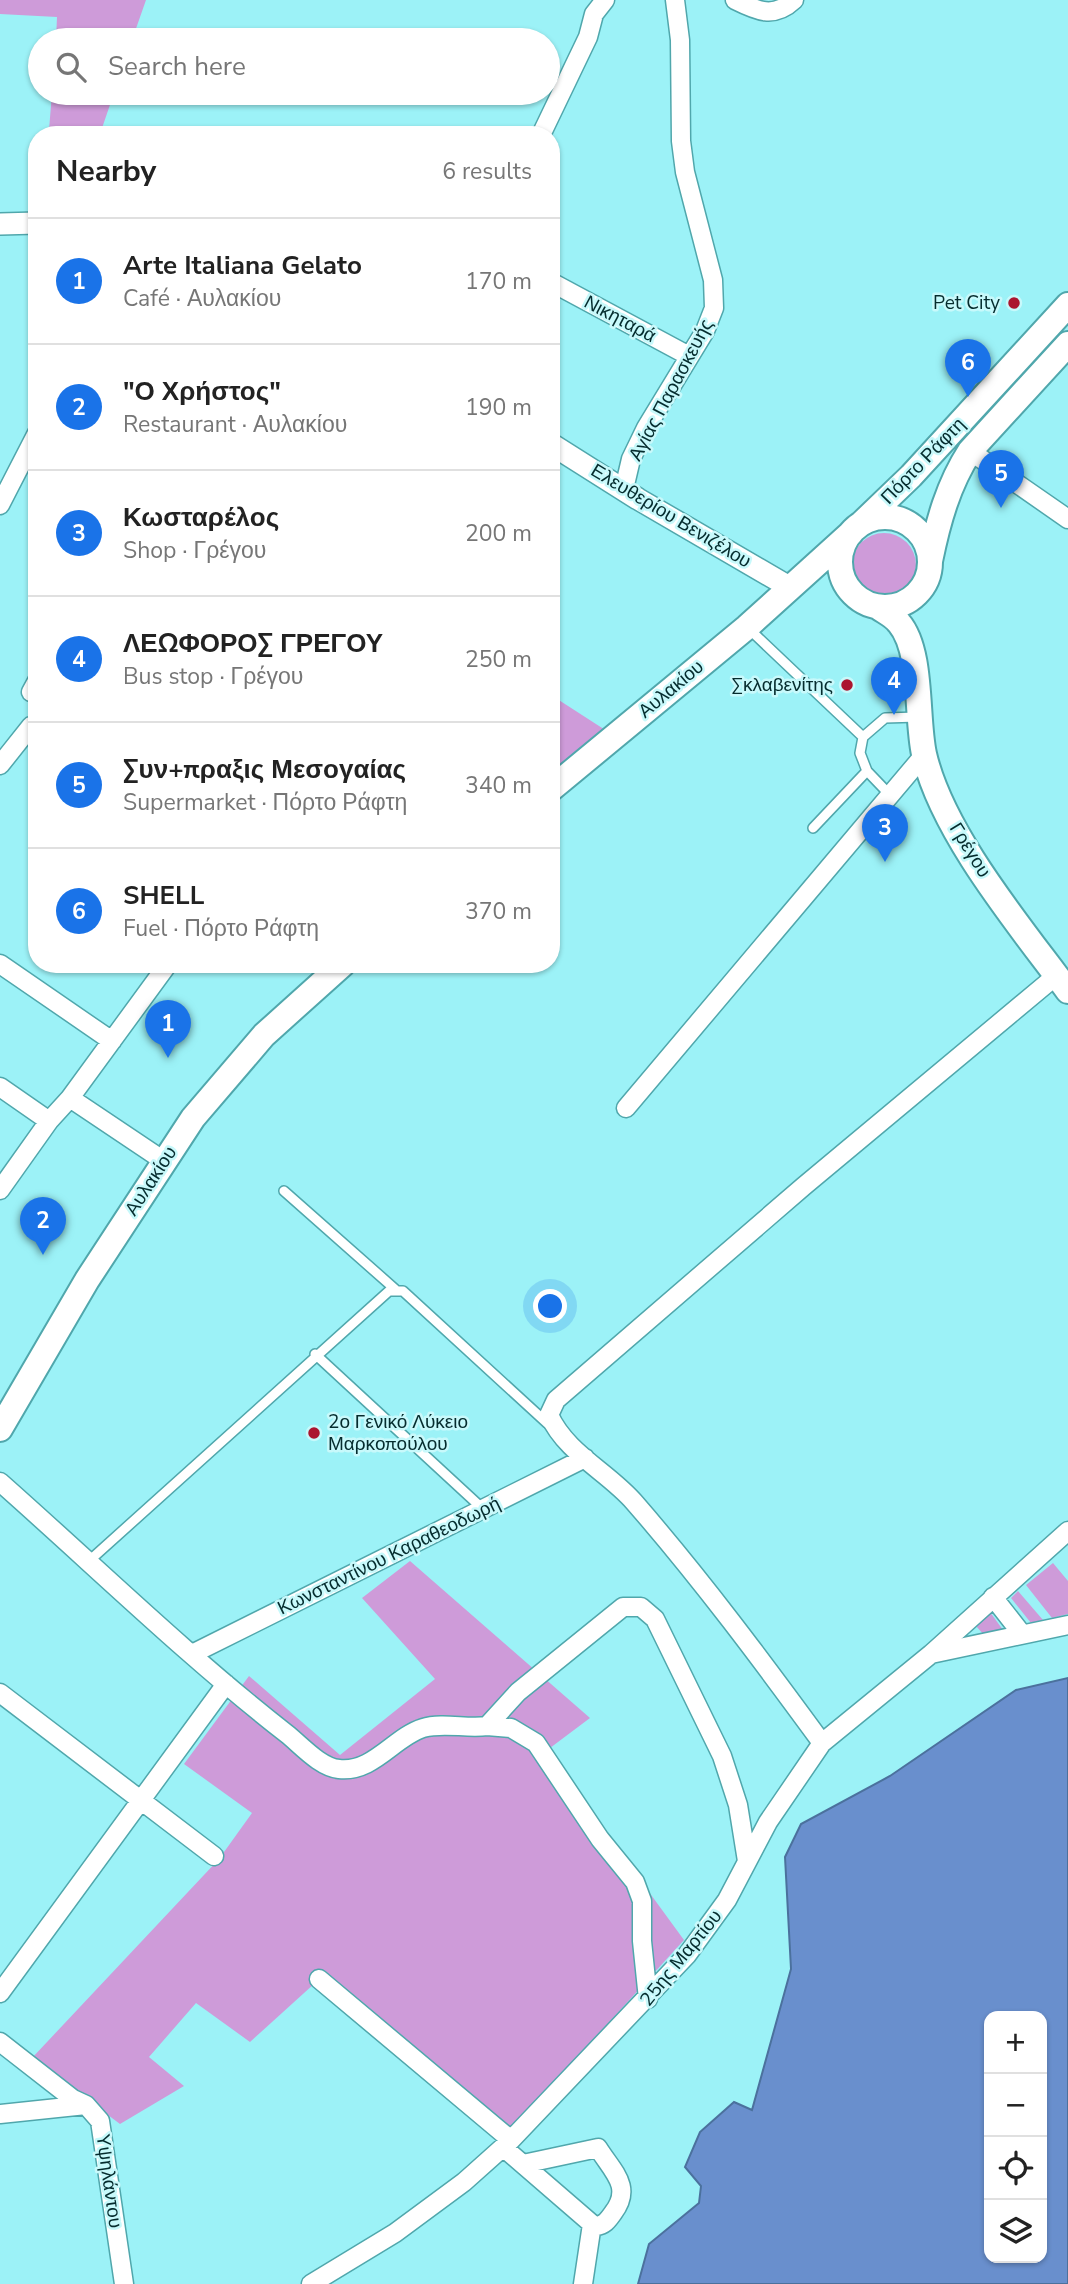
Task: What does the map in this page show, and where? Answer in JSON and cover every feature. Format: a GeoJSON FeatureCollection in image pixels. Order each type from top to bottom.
{"type":"FeatureCollection","features":[{"type":"Feature","properties":{"kind":"main road","name":"Πόρτο Ράφτη"},"geometry":{"type":"LineString","coordinates":[[857,528],[911,477],[1068,305]]}},
{"type":"Feature","properties":{"kind":"main road","name":"Πόρτο Ράφτη"},"geometry":{"type":"LineString","coordinates":[[927,574],[943,507],[955,476],[970,451],[1068,344]]}},
{"type":"Feature","properties":{"kind":"main road"},"geometry":{"type":"LineString","coordinates":[[791,588],[817,580],[841,585],[863,602],[878,607],[892,607],[906,602],[927,574],[928,549],[913,528],[889,517],[857,528],[843,547],[840,562],[843,578],[851,592]]}},
{"type":"Feature","properties":{"kind":"main road","name":"Αυλακίου"},"geometry":{"type":"LineString","coordinates":[[560,782],[747,627],[857,528]]}},
{"type":"Feature","properties":{"kind":"main road","name":"Γρέγου"},"geometry":{"type":"LineString","coordinates":[[916,689],[918,629],[927,574]]}},
{"type":"Feature","properties":{"kind":"main road","name":"Γρέγου"},"geometry":{"type":"LineString","coordinates":[[878,607],[904,629],[911,648],[924,755],[938,795],[967,850],[1062,983]]}},
{"type":"Feature","properties":{"kind":"main road","name":"Αυλακίου"},"geometry":{"type":"LineString","coordinates":[[4,1414],[86,1280],[192,1118],[238,1063],[302,999],[332,973]]}},
{"type":"Feature","properties":{"kind":"street"},"geometry":{"type":"LineString","coordinates":[[560,95],[588,37],[594,14],[605,0]]}},
{"type":"Feature","properties":{"kind":"street","name":"Αγίας Παρασκευής"},"geometry":{"type":"LineString","coordinates":[[624,489],[631,459],[646,428],[689,356],[714,307],[713,280],[685,172],[681,141],[680,40],[671,0]]}},
{"type":"Feature","properties":{"kind":"street"},"geometry":{"type":"LineString","coordinates":[[735,0],[758,11],[772,13],[786,8],[794,0]]}},
{"type":"Feature","properties":{"kind":"street"},"geometry":{"type":"LineString","coordinates":[[545,126],[555,105]]}},
{"type":"Feature","properties":{"kind":"street"},"geometry":{"type":"LineString","coordinates":[[0,224],[28,223]]}},
{"type":"Feature","properties":{"kind":"street","name":"Νικηταρά"},"geometry":{"type":"LineString","coordinates":[[560,287],[689,356]]}},
{"type":"Feature","properties":{"kind":"street","name":"Ελευθερίου Βενιζέλου"},"geometry":{"type":"LineString","coordinates":[[560,450],[791,588]]}},
{"type":"Feature","properties":{"kind":"street"},"geometry":{"type":"LineString","coordinates":[[0,505],[28,451]]}},
{"type":"Feature","properties":{"kind":"street"},"geometry":{"type":"LineString","coordinates":[[970,451],[1068,519]]}},
{"type":"Feature","properties":{"kind":"street"},"geometry":{"type":"LineString","coordinates":[[0,765],[28,731]]}},
{"type":"Feature","properties":{"kind":"street"},"geometry":{"type":"LineString","coordinates":[[626,1108],[924,755]]}},
{"type":"Feature","properties":{"kind":"street"},"geometry":{"type":"LineString","coordinates":[[0,964],[112,1041]]}},
{"type":"Feature","properties":{"kind":"street"},"geometry":{"type":"LineString","coordinates":[[0,1190],[161,973]]}},
{"type":"Feature","properties":{"kind":"street"},"geometry":{"type":"LineString","coordinates":[[822,1743],[755,1652],[632,1500],[556,1431],[549,1415],[556,1400],[804,1186],[1062,983]]}},
{"type":"Feature","properties":{"kind":"street"},"geometry":{"type":"LineString","coordinates":[[0,1087],[49,1121]]}},
{"type":"Feature","properties":{"kind":"street"},"geometry":{"type":"LineString","coordinates":[[70,1098],[164,1161]]}},
{"type":"Feature","properties":{"kind":"street","name":"Κωνσταντίνου Καραθεοδωρή"},"geometry":{"type":"LineString","coordinates":[[192,1654],[585,1458]]}},
{"type":"Feature","properties":{"kind":"street"},"geometry":{"type":"LineString","coordinates":[[0,1482],[226,1684],[325,1764],[340,1769],[359,1767],[380,1756],[401,1738],[425,1727],[511,1728],[536,1743],[600,1839],[635,1882],[642,1901],[642,1941],[648,1999]]}},
{"type":"Feature","properties":{"kind":"street"},"geometry":{"type":"LineString","coordinates":[[931,1654],[1068,1531]]}},
{"type":"Feature","properties":{"kind":"street"},"geometry":{"type":"LineString","coordinates":[[993,1597],[1022,1634]]}},
{"type":"Feature","properties":{"kind":"street"},"geometry":{"type":"LineString","coordinates":[[487,1726],[518,1692],[623,1607],[641,1607],[655,1619],[722,1756],[738,1805],[747,1861]]}},
{"type":"Feature","properties":{"kind":"street","name":"25ης Μαρτίου"},"geometry":{"type":"LineString","coordinates":[[310,2284],[395,2233],[464,2182],[507,2144],[648,1999],[695,1944],[727,1899],[768,1822],[822,1743],[931,1654],[1068,1625]]}},
{"type":"Feature","properties":{"kind":"street"},"geometry":{"type":"LineString","coordinates":[[0,1993],[140,1797],[226,1684]]}},
{"type":"Feature","properties":{"kind":"street"},"geometry":{"type":"LineString","coordinates":[[0,1693],[214,1856]]}},
{"type":"Feature","properties":{"kind":"street"},"geometry":{"type":"LineString","coordinates":[[319,1979],[507,2144],[523,2164],[592,2224],[598,2226],[606,2222],[620,2204],[624,2193],[598,2148],[523,2164]]}},
{"type":"Feature","properties":{"kind":"street","name":"Υψηλάντου"},"geometry":{"type":"LineString","coordinates":[[0,2042],[73,2099],[86,2105],[100,2121],[124,2284]]}},
{"type":"Feature","properties":{"kind":"street"},"geometry":{"type":"LineString","coordinates":[[0,2114],[86,2105]]}},
{"type":"Feature","properties":{"kind":"street"},"geometry":{"type":"LineString","coordinates":[[583,2284],[592,2224]]}},
{"type":"Feature","properties":{"kind":"lane"},"geometry":{"type":"LineString","coordinates":[[747,627],[863,737]]}},
{"type":"Feature","properties":{"kind":"lane"},"geometry":{"type":"LineString","coordinates":[[890,794],[867,771],[860,754],[863,737],[885,718],[918,717]]}},
{"type":"Feature","properties":{"kind":"lane"},"geometry":{"type":"LineString","coordinates":[[813,828],[867,771]]}},
{"type":"Feature","properties":{"kind":"lane"},"geometry":{"type":"LineString","coordinates":[[284,1191],[396,1290]]}},
{"type":"Feature","properties":{"kind":"lane"},"geometry":{"type":"LineString","coordinates":[[89,1561],[315,1354],[389,1291],[403,1291],[556,1431]]}},
{"type":"Feature","properties":{"kind":"lane"},"geometry":{"type":"LineString","coordinates":[[315,1354],[484,1509]]}},
{"type":"Feature","properties":{"kind":"shaded area"},"geometry":{"type":"Polygon","coordinates":[[[0,0],[146,0],[136,28],[57,28],[57,17],[0,14],[0,0]]]}},
{"type":"Feature","properties":{"kind":"shaded area"},"geometry":{"type":"Polygon","coordinates":[[[51,105],[110,105],[103,126],[49,126],[51,105]]]}},
{"type":"Feature","properties":{"kind":"shaded area"},"geometry":{"type":"Polygon","coordinates":[[[884,533],[902,539],[910,547],[916,565],[910,583],[902,591],[884,597],[866,591],[858,583],[852,565],[858,547],[866,539],[884,533]]]}},
{"type":"Feature","properties":{"kind":"shaded area"},"geometry":{"type":"Polygon","coordinates":[[[560,701],[613,735],[560,777],[560,701]]]}},
{"type":"Feature","properties":{"kind":"shaded area"},"geometry":{"type":"Polygon","coordinates":[[[410,1561],[590,1718],[546,1751],[684,1940],[511,2130],[325,1974],[250,2042],[196,2003],[149,2057],[184,2086],[120,2124],[32,2058],[219,1859],[252,1813],[184,1764],[249,1676],[340,1755],[435,1679],[362,1598],[410,1561]]]}},
{"type":"Feature","properties":{"kind":"shaded area"},"geometry":{"type":"Polygon","coordinates":[[[1053,1563],[1068,1581],[1068,1614],[1052,1618],[1026,1585],[1053,1563]]]}},
{"type":"Feature","properties":{"kind":"shaded area"},"geometry":{"type":"Polygon","coordinates":[[[1018,1591],[1043,1620],[1031,1623],[1011,1598],[1018,1591]]]}},
{"type":"Feature","properties":{"kind":"shaded area"},"geometry":{"type":"Polygon","coordinates":[[[990,1612],[1003,1630],[984,1635],[976,1626],[990,1612]]]}},
{"type":"Feature","properties":{"kind":"water"},"geometry":{"type":"Polygon","coordinates":[[[1068,1678],[1068,2284],[638,2284],[649,2244],[699,2203],[701,2186],[685,2167],[700,2132],[734,2102],[752,2110],[791,1969],[785,1857],[801,1824],[890,1776],[1016,1690],[1068,1678]]]}},
{"type":"Feature","properties":{"kind":"place","name":"Pet City"},"geometry":{"type":"Point","coordinates":[1014,303]}},
{"type":"Feature","properties":{"kind":"place","name":"SHELL"},"geometry":{"type":"Point","coordinates":[968,397]}},
{"type":"Feature","properties":{"kind":"place","name":"Συν+πραξις Μεσογαίας"},"geometry":{"type":"Point","coordinates":[1001,508]}},
{"type":"Feature","properties":{"kind":"place","name":"Σκλαβενίτης"},"geometry":{"type":"Point","coordinates":[847,685]}},
{"type":"Feature","properties":{"kind":"place","name":"ΛΕΩΦΟΡΟΣ ΓΡΕΓΟΥ"},"geometry":{"type":"Point","coordinates":[894,715]}},
{"type":"Feature","properties":{"kind":"place","name":"Κωσταρέλος"},"geometry":{"type":"Point","coordinates":[885,862]}},
{"type":"Feature","properties":{"kind":"place","name":"Arte Italiana Gelato"},"geometry":{"type":"Point","coordinates":[168,1058]}},
{"type":"Feature","properties":{"kind":"place","name":"\"Ο Χρήστος\""},"geometry":{"type":"Point","coordinates":[43,1255]}},
{"type":"Feature","properties":{"kind":"place","name":"2ο Γενικό Λύκειο Μαρκοπούλου"},"geometry":{"type":"Point","coordinates":[314,1433]}}]}
